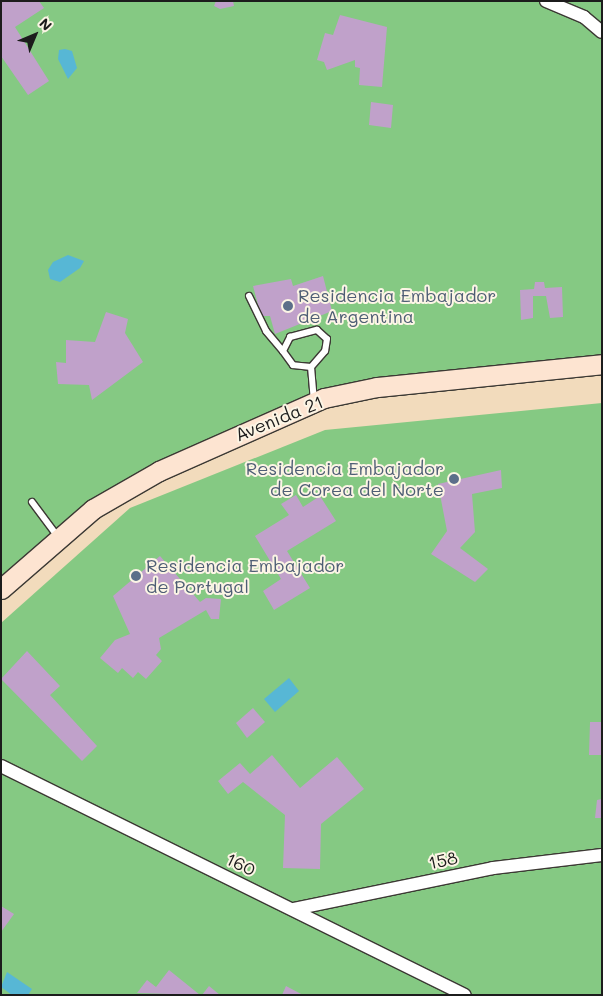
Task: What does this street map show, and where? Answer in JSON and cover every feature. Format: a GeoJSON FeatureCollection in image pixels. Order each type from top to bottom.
{"type":"FeatureCollection","features":[{"type":"Feature","properties":{"kind":"main road","name":"Avenida 21"},"geometry":{"type":"LineString","coordinates":[[1,589],[58,537],[93,509],[159,471],[314,402],[377,387],[602,364]]}},
{"type":"Feature","properties":{"kind":"street"},"geometry":{"type":"LineString","coordinates":[[546,1],[584,17],[602,32]]}},
{"type":"Feature","properties":{"kind":"street","name":"160"},"geometry":{"type":"LineString","coordinates":[[1,766],[465,995]]}},
{"type":"Feature","properties":{"kind":"street","name":"158"},"geometry":{"type":"LineString","coordinates":[[294,909],[493,868],[602,855]]}},
{"type":"Feature","properties":{"kind":"lane"},"geometry":{"type":"LineString","coordinates":[[249,296],[266,331],[293,365],[311,367]]}},
{"type":"Feature","properties":{"kind":"lane"},"geometry":{"type":"LineString","coordinates":[[283,351],[290,337],[317,330],[327,339],[325,351],[311,367],[314,402]]}},
{"type":"Feature","properties":{"kind":"lane"},"geometry":{"type":"LineString","coordinates":[[32,502],[58,537]]}},
{"type":"Feature","properties":{"kind":"green space"},"geometry":{"type":"Polygon","coordinates":[[[1,1],[602,1],[602,364],[324,398],[159,471],[1,589],[1,1]]]}},
{"type":"Feature","properties":{"kind":"green space"},"geometry":{"type":"Polygon","coordinates":[[[602,403],[602,995],[1,995],[1,623],[130,508],[325,430],[602,403]]]}},
{"type":"Feature","properties":{"kind":"water"},"geometry":{"type":"Polygon","coordinates":[[[59,50],[72,51],[77,68],[68,79],[58,59],[59,50]]]}},
{"type":"Feature","properties":{"kind":"water"},"geometry":{"type":"Polygon","coordinates":[[[68,255],[84,261],[80,268],[60,282],[50,279],[48,270],[53,262],[68,255]]]}},
{"type":"Feature","properties":{"kind":"water"},"geometry":{"type":"Polygon","coordinates":[[[289,678],[299,691],[275,712],[264,699],[289,678]]]}},
{"type":"Feature","properties":{"kind":"water"},"geometry":{"type":"Polygon","coordinates":[[[7,972],[32,989],[28,995],[12,995],[1,987],[7,972]]]}},
{"type":"Feature","properties":{"kind":"building"},"geometry":{"type":"Polygon","coordinates":[[[1,1],[39,1],[44,8],[15,27],[49,81],[28,95],[1,56],[1,1]]]}},
{"type":"Feature","properties":{"kind":"building"},"geometry":{"type":"Polygon","coordinates":[[[216,1],[233,1],[234,6],[220,9],[214,6],[216,1]]]}},
{"type":"Feature","properties":{"kind":"building"},"geometry":{"type":"Polygon","coordinates":[[[340,15],[387,27],[382,87],[359,85],[360,68],[355,67],[355,60],[327,70],[324,62],[317,60],[325,33],[333,35],[340,15]]]}},
{"type":"Feature","properties":{"kind":"building"},"geometry":{"type":"Polygon","coordinates":[[[371,102],[393,105],[391,128],[369,125],[371,102]]]}},
{"type":"Feature","properties":{"kind":"building"},"geometry":{"type":"Polygon","coordinates":[[[323,276],[332,311],[275,334],[270,316],[261,316],[253,286],[291,279],[293,286],[323,276]]]}},
{"type":"Feature","properties":{"kind":"building"},"geometry":{"type":"Polygon","coordinates":[[[535,282],[544,282],[545,288],[562,287],[563,317],[550,318],[546,296],[533,296],[533,318],[521,320],[520,290],[534,289],[535,282]]]}},
{"type":"Feature","properties":{"kind":"building"},"geometry":{"type":"Polygon","coordinates":[[[106,312],[128,319],[125,333],[143,362],[92,400],[89,385],[58,384],[56,362],[66,363],[66,340],[95,342],[106,312]]]}},
{"type":"Feature","properties":{"kind":"building"},"geometry":{"type":"Polygon","coordinates":[[[501,470],[502,488],[472,494],[475,532],[460,548],[488,569],[475,582],[431,554],[447,531],[438,484],[501,470]]]}},
{"type":"Feature","properties":{"kind":"building"},"geometry":{"type":"Polygon","coordinates":[[[296,495],[303,507],[320,496],[336,521],[287,551],[310,588],[274,610],[263,591],[281,579],[255,536],[289,515],[281,504],[296,495]]]}},
{"type":"Feature","properties":{"kind":"building"},"geometry":{"type":"Polygon","coordinates":[[[160,556],[200,602],[206,598],[221,599],[219,619],[211,619],[206,610],[159,638],[161,649],[156,655],[162,661],[146,679],[138,672],[133,678],[122,668],[118,673],[100,658],[115,640],[130,634],[113,596],[160,556]]]}},
{"type":"Feature","properties":{"kind":"building"},"geometry":{"type":"Polygon","coordinates":[[[27,651],[60,686],[50,695],[97,746],[82,761],[1,679],[27,651]]]}},
{"type":"Feature","properties":{"kind":"building"},"geometry":{"type":"Polygon","coordinates":[[[253,708],[265,722],[247,738],[236,723],[253,708]]]}},
{"type":"Feature","properties":{"kind":"building"},"geometry":{"type":"Polygon","coordinates":[[[590,722],[602,722],[602,755],[589,755],[590,722]]]}},
{"type":"Feature","properties":{"kind":"building"},"geometry":{"type":"Polygon","coordinates":[[[272,755],[300,788],[337,757],[364,789],[321,824],[320,869],[283,868],[285,815],[243,782],[228,794],[218,781],[240,763],[250,774],[272,755]]]}},
{"type":"Feature","properties":{"kind":"building"},"geometry":{"type":"Polygon","coordinates":[[[602,799],[602,818],[595,818],[597,800],[602,799]]]}},
{"type":"Feature","properties":{"kind":"building"},"geometry":{"type":"Polygon","coordinates":[[[1,906],[14,914],[1,932],[1,906]]]}},
{"type":"Feature","properties":{"kind":"building"},"geometry":{"type":"Polygon","coordinates":[[[169,970],[200,995],[137,993],[147,980],[156,987],[169,970]]]}},
{"type":"Feature","properties":{"kind":"building"},"geometry":{"type":"Polygon","coordinates":[[[209,986],[220,995],[202,995],[209,986]]]}},
{"type":"Feature","properties":{"kind":"building"},"geometry":{"type":"Polygon","coordinates":[[[286,986],[303,995],[282,995],[286,986]]]}},
{"type":"Feature","properties":{"kind":"place","name":"Residencia Embajador de Argentina"},"geometry":{"type":"Point","coordinates":[288,306]}},
{"type":"Feature","properties":{"kind":"place","name":"Residencia Embajador de Corea del Norte"},"geometry":{"type":"Point","coordinates":[454,479]}},
{"type":"Feature","properties":{"kind":"place","name":"Residencia Embajador de Portugal"},"geometry":{"type":"Point","coordinates":[136,576]}}]}
